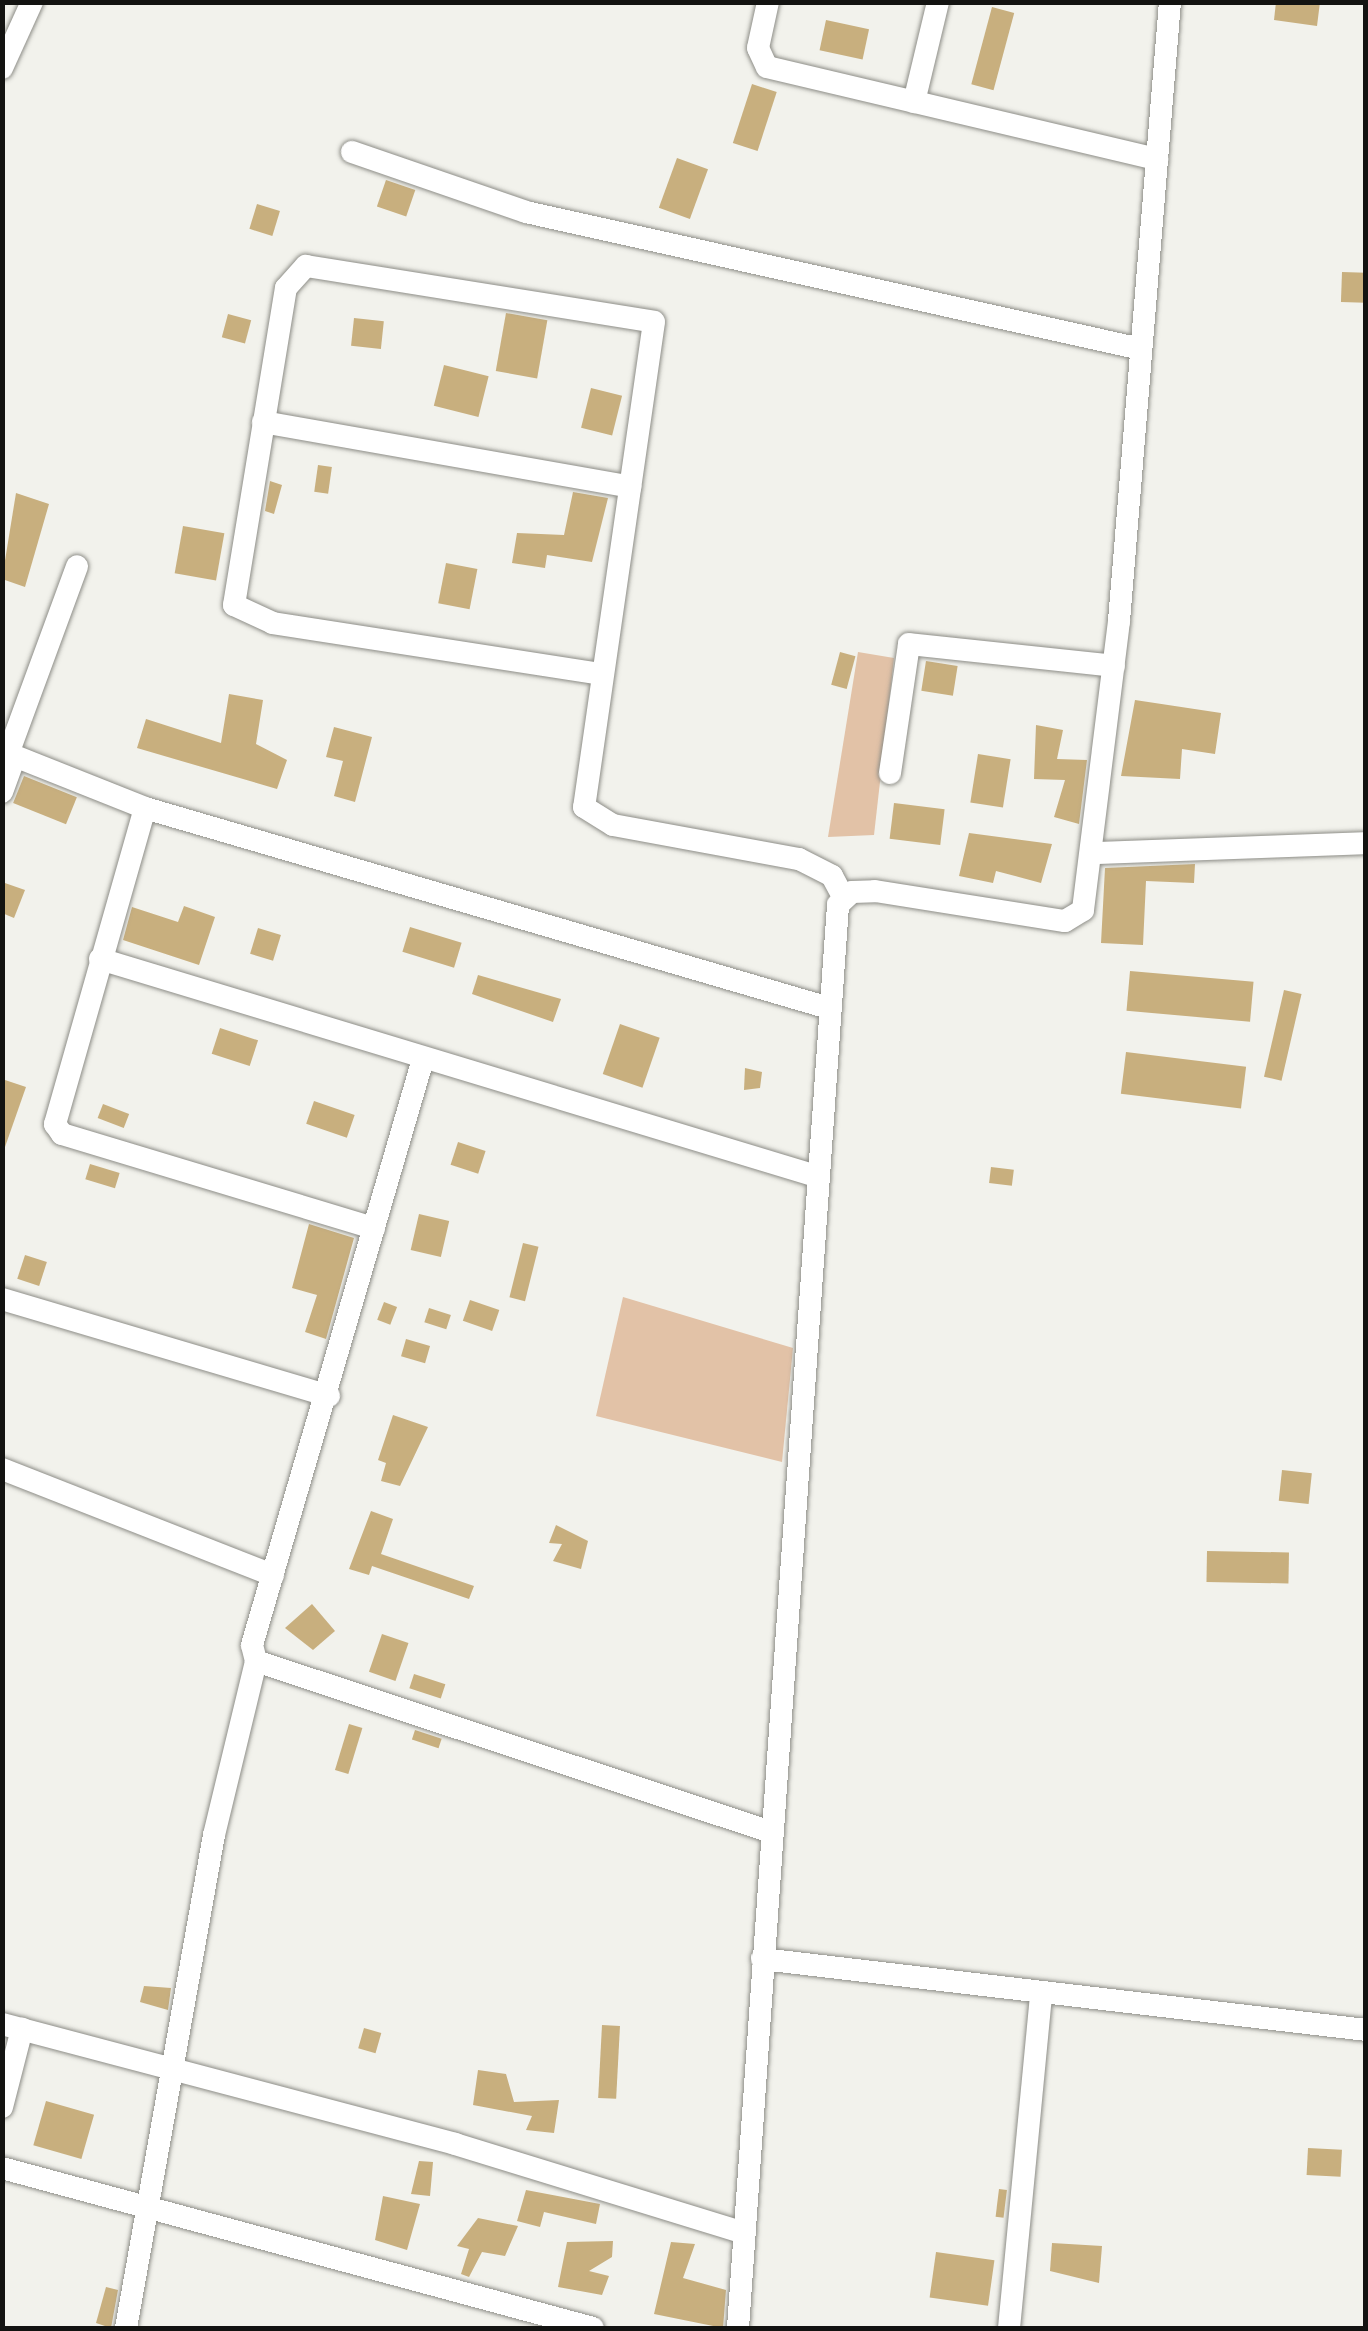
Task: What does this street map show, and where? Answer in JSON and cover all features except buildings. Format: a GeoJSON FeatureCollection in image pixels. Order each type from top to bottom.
{"type":"FeatureCollection","features":[{"type":"Feature","properties":{"kind":"street"},"geometry":{"type":"LineString","coordinates":[[2,68],[32,2]]}},
{"type":"Feature","properties":{"kind":"street"},"geometry":{"type":"LineString","coordinates":[[768,2],[758,48],[768,68],[1157,160]]}},
{"type":"Feature","properties":{"kind":"street"},"geometry":{"type":"LineString","coordinates":[[914,102],[938,2]]}},
{"type":"Feature","properties":{"kind":"street"},"geometry":{"type":"LineString","coordinates":[[843,897],[875,891],[1074,920],[1095,853],[1170,2]]}},
{"type":"Feature","properties":{"kind":"street"},"geometry":{"type":"LineString","coordinates":[[352,152],[526,212],[1141,349]]}},
{"type":"Feature","properties":{"kind":"street"},"geometry":{"type":"LineString","coordinates":[[601,674],[243,613],[232,596],[286,288],[306,266],[646,316],[656,333],[630,487],[601,674],[581,796],[589,814],[799,859],[832,876],[843,897],[829,1008],[816,1176],[738,2328]]}},
{"type":"Feature","properties":{"kind":"street"},"geometry":{"type":"LineString","coordinates":[[263,422],[630,487]]}},
{"type":"Feature","properties":{"kind":"street"},"geometry":{"type":"LineString","coordinates":[[2,792],[9,754],[77,566]]}},
{"type":"Feature","properties":{"kind":"street"},"geometry":{"type":"LineString","coordinates":[[890,773],[910,644],[939,640],[1114,666]]}},
{"type":"Feature","properties":{"kind":"street"},"geometry":{"type":"LineString","coordinates":[[9,754],[144,808],[829,1008]]}},
{"type":"Feature","properties":{"kind":"street"},"geometry":{"type":"LineString","coordinates":[[144,808],[54,1111],[62,1134],[374,1228]]}},
{"type":"Feature","properties":{"kind":"street"},"geometry":{"type":"LineString","coordinates":[[1095,853],[1366,843]]}},
{"type":"Feature","properties":{"kind":"street"},"geometry":{"type":"LineString","coordinates":[[100,959],[816,1176]]}},
{"type":"Feature","properties":{"kind":"street"},"geometry":{"type":"LineString","coordinates":[[126,2328],[176,2070],[214,1835],[256,1661],[252,1645],[328,1396],[422,1059]]}},
{"type":"Feature","properties":{"kind":"street"},"geometry":{"type":"LineString","coordinates":[[2,1299],[328,1396]]}},
{"type":"Feature","properties":{"kind":"street"},"geometry":{"type":"LineString","coordinates":[[2,1469],[274,1575]]}},
{"type":"Feature","properties":{"kind":"street"},"geometry":{"type":"LineString","coordinates":[[256,1661],[771,1832]]}},
{"type":"Feature","properties":{"kind":"street"},"geometry":{"type":"LineString","coordinates":[[762,1958],[1366,2030]]}},
{"type":"Feature","properties":{"kind":"street"},"geometry":{"type":"LineString","coordinates":[[1010,2328],[1041,1994]]}},
{"type":"Feature","properties":{"kind":"street"},"geometry":{"type":"LineString","coordinates":[[2,2107],[12,2026],[744,2233]]}},
{"type":"Feature","properties":{"kind":"street"},"geometry":{"type":"LineString","coordinates":[[2,2168],[593,2328]]}},
{"type":"Feature","properties":{"kind":"shaded area"},"geometry":{"type":"Polygon","coordinates":[[[858,652],[894,658],[874,835],[828,837],[858,652]]]}},
{"type":"Feature","properties":{"kind":"shaded area"},"geometry":{"type":"Polygon","coordinates":[[[623,1297],[793,1348],[782,1462],[596,1416],[623,1297]]]}}]}
